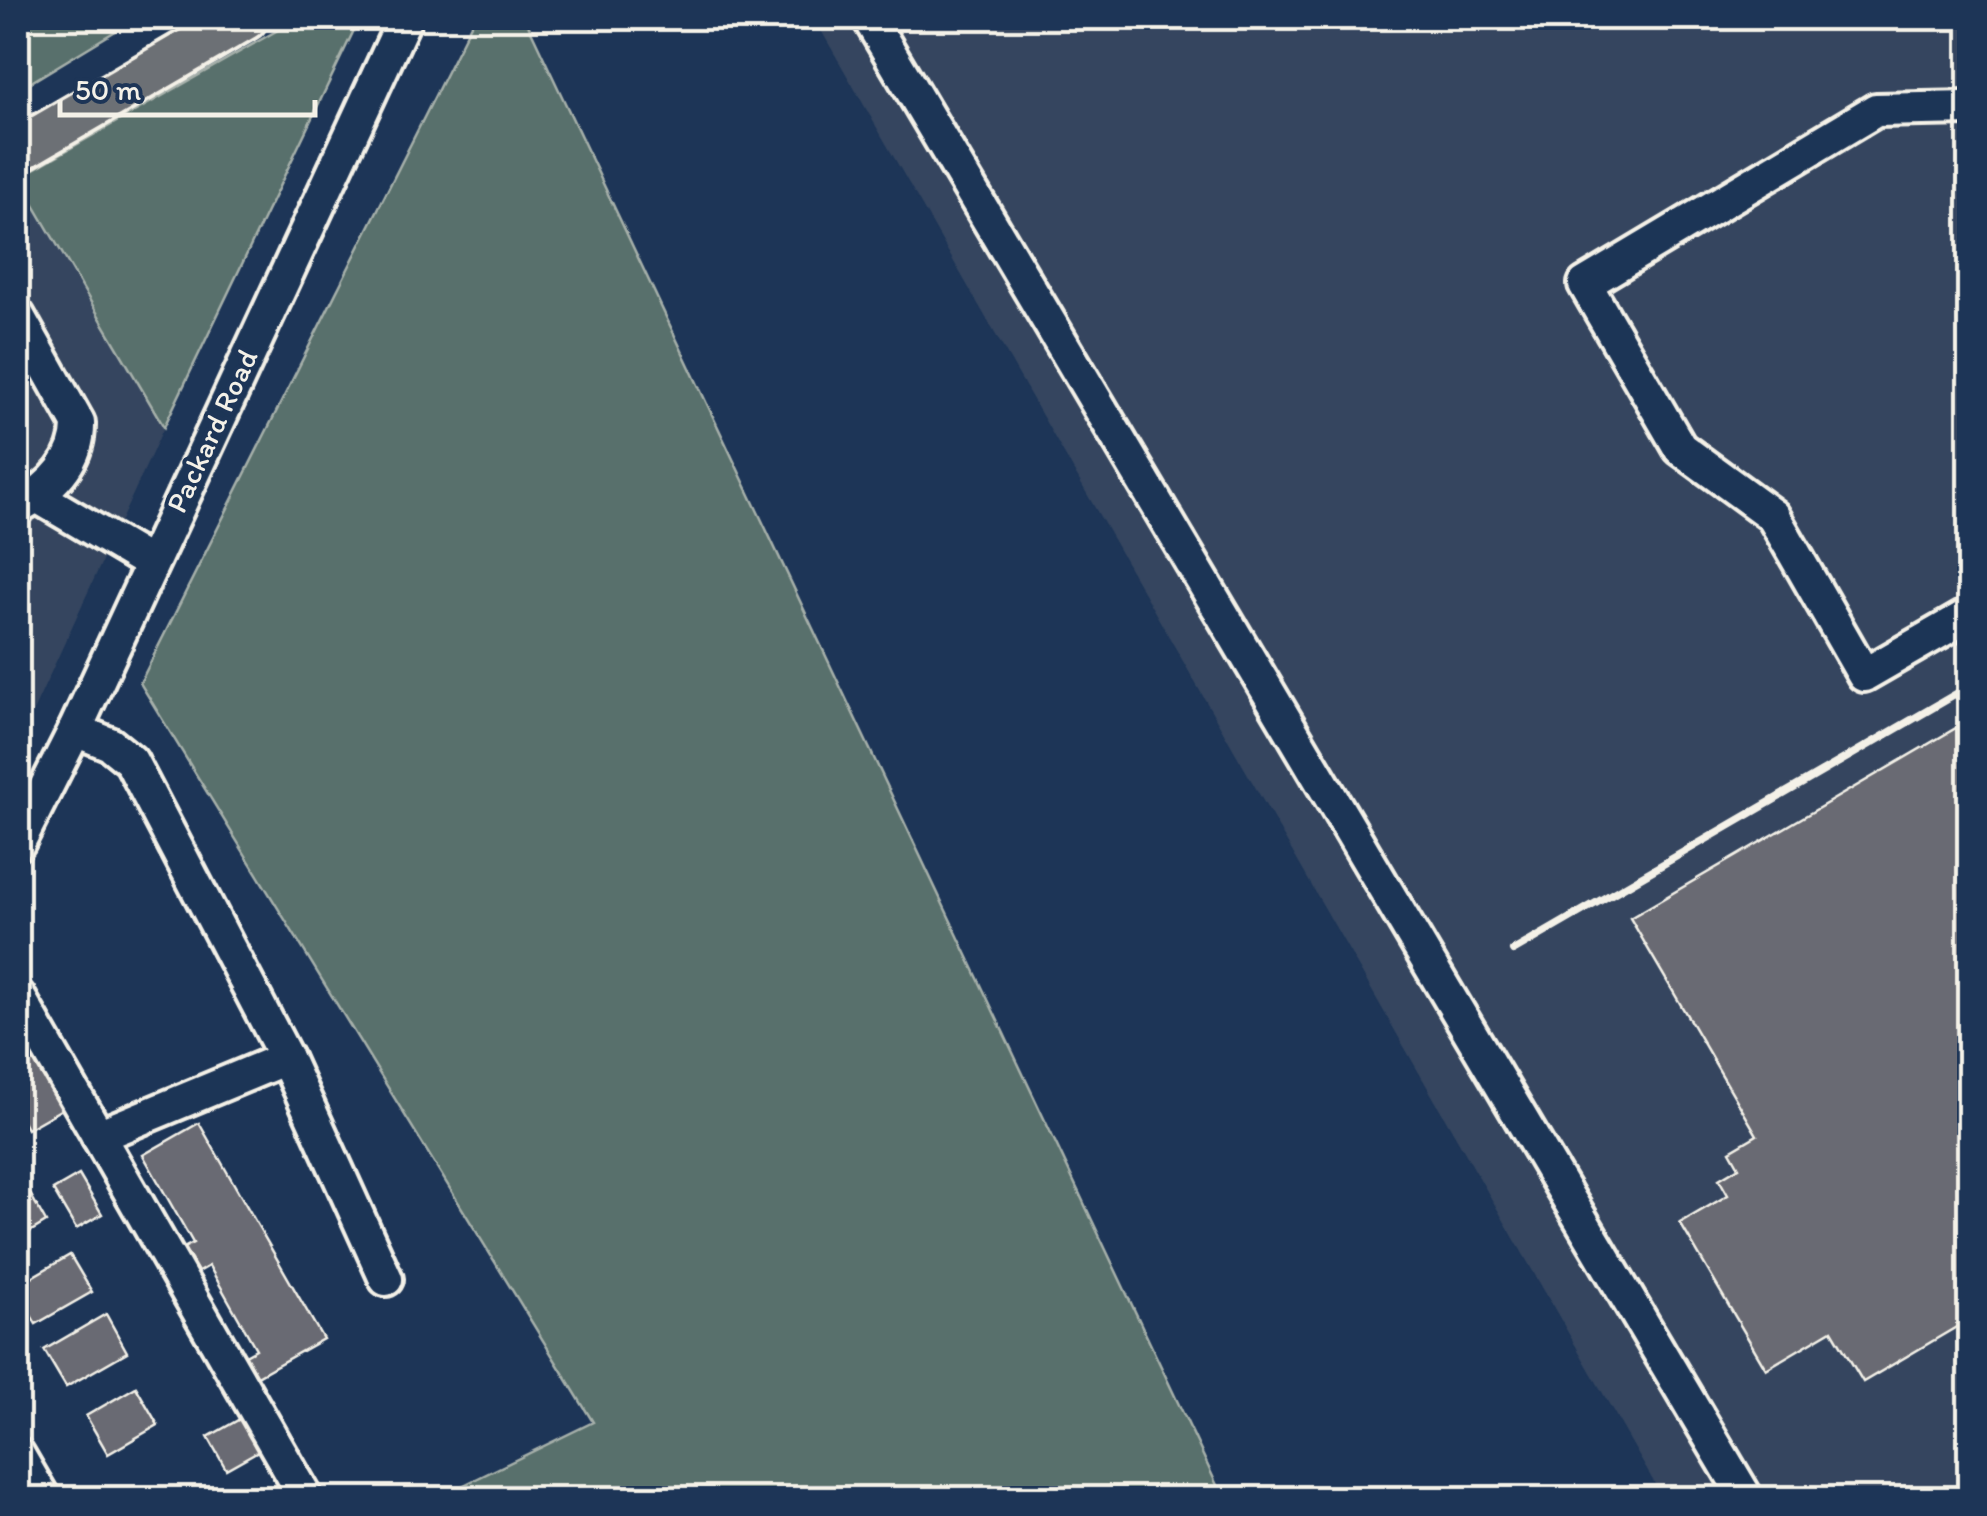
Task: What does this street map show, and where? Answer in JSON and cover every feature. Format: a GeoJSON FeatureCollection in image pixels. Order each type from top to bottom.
{"type":"FeatureCollection","features":[{"type":"Feature","properties":{"kind":"main road"},"geometry":{"type":"LineString","coordinates":[[18,150],[245,18]]}},
{"type":"Feature","properties":{"kind":"street","name":"Packard Road"},"geometry":{"type":"LineString","coordinates":[[19,832],[75,730],[405,18]]}},
{"type":"Feature","properties":{"kind":"street"},"geometry":{"type":"LineString","coordinates":[[869,18],[1746,1498]]}},
{"type":"Feature","properties":{"kind":"street"},"geometry":{"type":"LineString","coordinates":[[1970,108],[1876,110],[1585,284],[1680,448],[1773,516],[1864,675],[1970,614]]}},
{"type":"Feature","properties":{"kind":"street"},"geometry":{"type":"LineString","coordinates":[[18,316],[78,423],[78,437],[66,467],[27,501],[150,564]]}},
{"type":"Feature","properties":{"kind":"street"},"geometry":{"type":"LineString","coordinates":[[75,730],[110,744],[131,761],[286,1058],[386,1278]]}},
{"type":"Feature","properties":{"kind":"street"},"geometry":{"type":"LineString","coordinates":[[18,996],[306,1498]]}},
{"type":"Feature","properties":{"kind":"street"},"geometry":{"type":"LineString","coordinates":[[98,1136],[286,1058]]}},
{"type":"Feature","properties":{"kind":"street"},"geometry":{"type":"LineString","coordinates":[[18,1455],[43,1498]]}},
{"type":"Feature","properties":{"kind":"shaded area"},"geometry":{"type":"Polygon","coordinates":[[[814,18],[1969,18],[1969,1498],[1663,1498],[814,18]]]}},
{"type":"Feature","properties":{"kind":"shaded area"},"geometry":{"type":"Polygon","coordinates":[[[18,181],[164,427],[18,744],[18,181]]]}},
{"type":"Feature","properties":{"kind":"green space"},"geometry":{"type":"Polygon","coordinates":[[[18,18],[137,18],[18,90],[18,18]]]}},
{"type":"Feature","properties":{"kind":"green space"},"geometry":{"type":"Polygon","coordinates":[[[299,18],[343,18],[355,28],[164,427],[18,178],[299,18]]]}},
{"type":"Feature","properties":{"kind":"green space"},"geometry":{"type":"Polygon","coordinates":[[[474,18],[525,18],[1223,1498],[437,1498],[593,1422],[140,683],[474,18]]]}},
{"type":"Feature","properties":{"kind":"building"},"geometry":{"type":"Polygon","coordinates":[[[1956,728],[1970,750],[1970,1319],[1863,1382],[1832,1330],[1766,1369],[1680,1223],[1728,1195],[1719,1179],[1739,1167],[1730,1151],[1757,1135],[1630,918],[1956,728]]]}},
{"type":"Feature","properties":{"kind":"building"},"geometry":{"type":"Polygon","coordinates":[[[32,1056],[62,1109],[27,1129],[18,1112],[18,1065],[32,1056]]]}},
{"type":"Feature","properties":{"kind":"building"},"geometry":{"type":"Polygon","coordinates":[[[199,1123],[323,1339],[252,1379],[240,1358],[256,1349],[209,1266],[188,1278],[174,1253],[193,1243],[143,1155],[199,1123]]]}},
{"type":"Feature","properties":{"kind":"building"},"geometry":{"type":"Polygon","coordinates":[[[18,1172],[46,1222],[18,1239],[18,1172]]]}},
{"type":"Feature","properties":{"kind":"building"},"geometry":{"type":"Polygon","coordinates":[[[79,1175],[102,1214],[76,1229],[53,1190],[79,1175]]]}},
{"type":"Feature","properties":{"kind":"building"},"geometry":{"type":"Polygon","coordinates":[[[70,1255],[92,1292],[36,1324],[18,1293],[18,1285],[70,1255]]]}},
{"type":"Feature","properties":{"kind":"building"},"geometry":{"type":"Polygon","coordinates":[[[106,1314],[127,1352],[66,1387],[44,1350],[106,1314]]]}},
{"type":"Feature","properties":{"kind":"building"},"geometry":{"type":"Polygon","coordinates":[[[136,1387],[158,1425],[108,1454],[86,1416],[136,1387]]]}},
{"type":"Feature","properties":{"kind":"building"},"geometry":{"type":"Polygon","coordinates":[[[240,1419],[258,1451],[226,1469],[208,1437],[240,1419]]]}},
{"type":"Feature","properties":{"kind":"railway"},"geometry":{"type":"LineString","coordinates":[[1513,951],[1970,686]]}}]}
